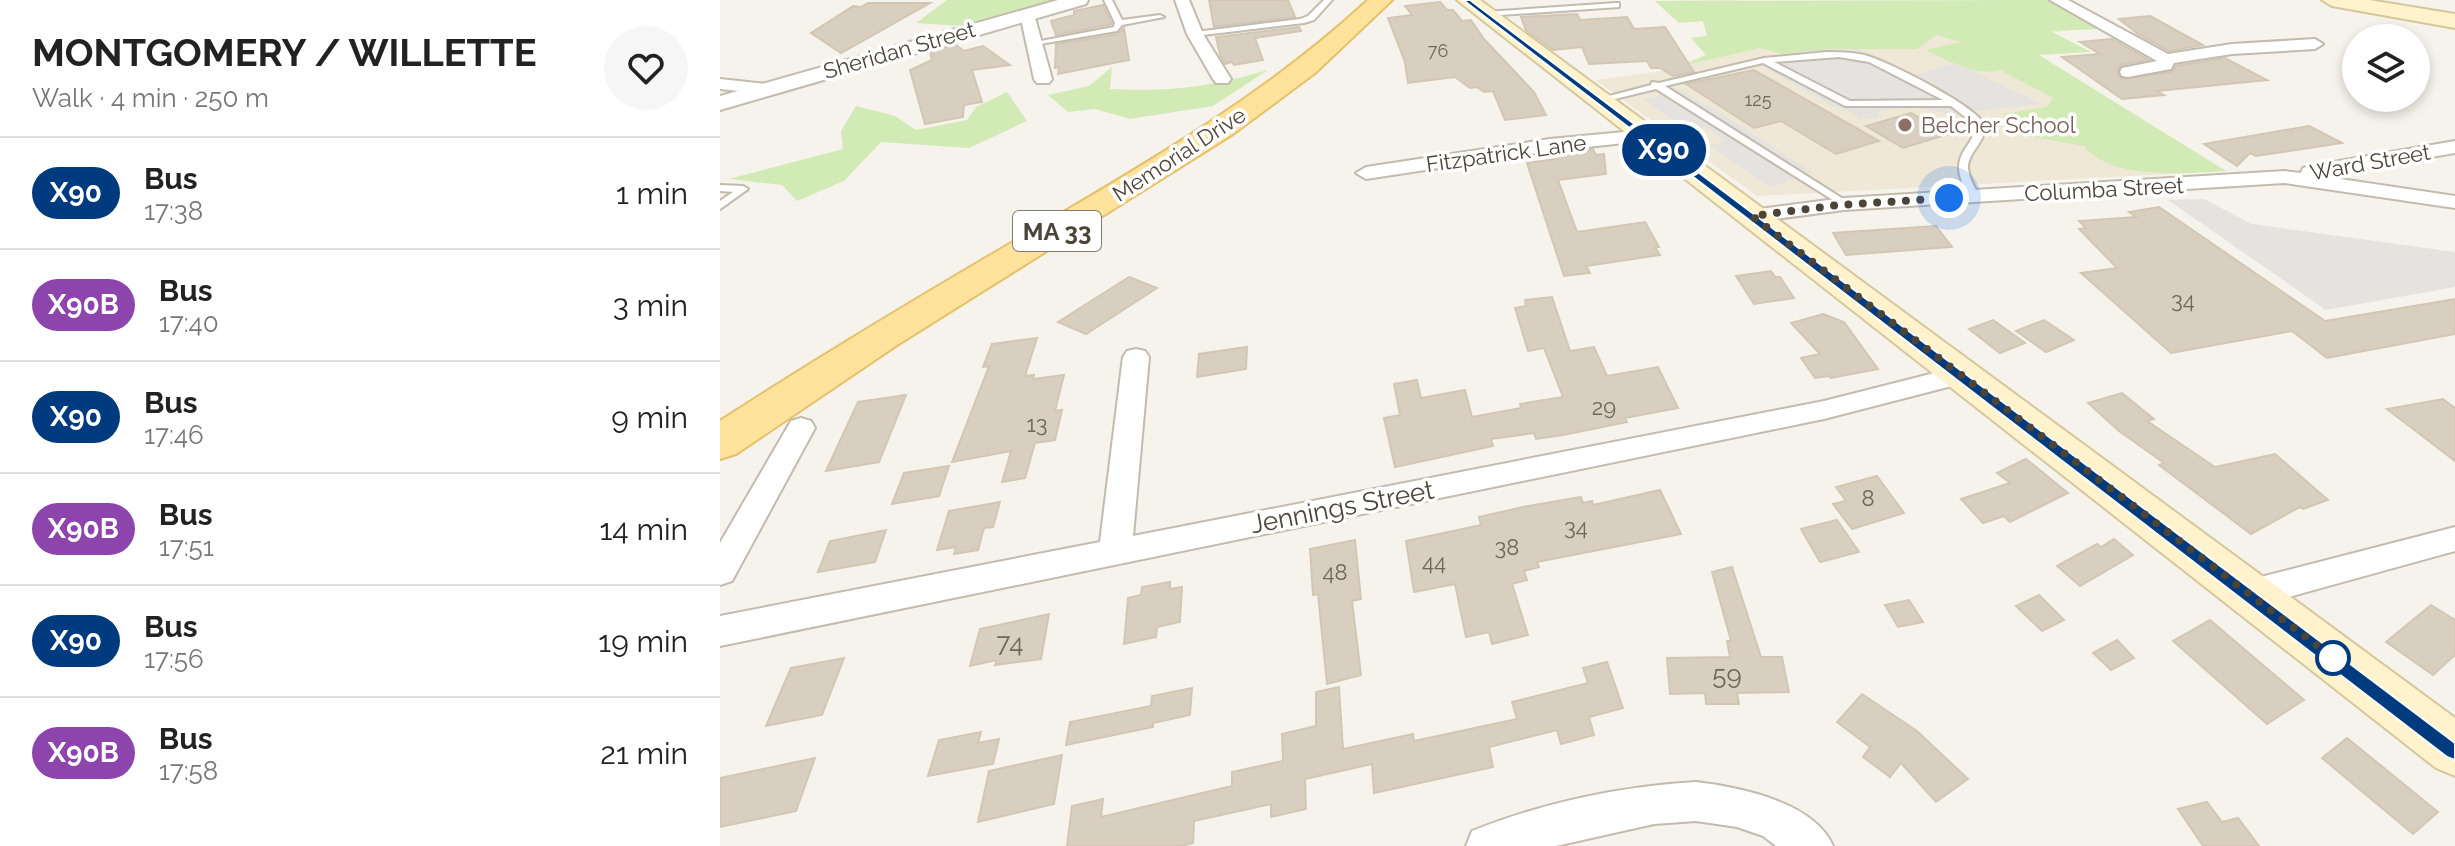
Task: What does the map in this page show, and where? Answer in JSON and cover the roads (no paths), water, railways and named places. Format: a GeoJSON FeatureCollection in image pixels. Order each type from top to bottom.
{"type":"FeatureCollection","features":[{"type":"Feature","properties":{"kind":"main road","name":"Memorial Drive"},"geometry":{"type":"LineString","coordinates":[[720,407],[842,332],[1172,141],[1309,46],[1359,0]]}},
{"type":"Feature","properties":{"kind":"main road","name":"Memorial Drive"},"geometry":{"type":"LineString","coordinates":[[720,443],[830,368],[1099,206],[1237,118],[1315,60],[1381,0]]}},
{"type":"Feature","properties":{"kind":"main road"},"geometry":{"type":"LineString","coordinates":[[2332,0],[2455,21]]}},
{"type":"Feature","properties":{"kind":"main road"},"geometry":{"type":"LineString","coordinates":[[1474,5],[2455,750]]}},
{"type":"Feature","properties":{"kind":"street","name":"Sheridan Street"},"geometry":{"type":"LineString","coordinates":[[720,103],[1079,0]]}},
{"type":"Feature","properties":{"kind":"street"},"geometry":{"type":"LineString","coordinates":[[1182,0],[1195,34],[1222,79]]}},
{"type":"Feature","properties":{"kind":"street"},"geometry":{"type":"LineString","coordinates":[[2057,0],[2166,59],[2232,49],[2315,44]]}},
{"type":"Feature","properties":{"kind":"street"},"geometry":{"type":"LineString","coordinates":[[2432,17],[2455,13]]}},
{"type":"Feature","properties":{"kind":"street"},"geometry":{"type":"LineString","coordinates":[[1027,14],[1043,79]]}},
{"type":"Feature","properties":{"kind":"street"},"geometry":{"type":"LineString","coordinates":[[2128,72],[2165,65],[2166,59]]}},
{"type":"Feature","properties":{"kind":"street"},"geometry":{"type":"LineString","coordinates":[[720,84],[766,89]]}},
{"type":"Feature","properties":{"kind":"street","name":"Fitzpatrick Lane"},"geometry":{"type":"LineString","coordinates":[[1366,173],[1550,145],[1645,136]]}},
{"type":"Feature","properties":{"kind":"street","name":"Ward Street"},"geometry":{"type":"LineString","coordinates":[[2284,177],[2455,147]]}},
{"type":"Feature","properties":{"kind":"street","name":"Columba Street"},"geometry":{"type":"LineString","coordinates":[[1752,216],[1844,204],[2284,177],[2455,202]]}},
{"type":"Feature","properties":{"kind":"street"},"geometry":{"type":"LineString","coordinates":[[1115,554],[1136,357]]}},
{"type":"Feature","properties":{"kind":"street","name":"Jennings Street"},"geometry":{"type":"LineString","coordinates":[[720,631],[1824,410],[1962,375]]}},
{"type":"Feature","properties":{"kind":"street"},"geometry":{"type":"LineString","coordinates":[[720,572],[801,428]]}},
{"type":"Feature","properties":{"kind":"street"},"geometry":{"type":"LineString","coordinates":[[2249,594],[2455,539]]}},
{"type":"Feature","properties":{"kind":"street"},"geometry":{"type":"LineString","coordinates":[[1487,846],[1594,817],[1685,801],[1720,802],[1749,809],[1782,824],[1812,846]]}},
{"type":"Feature","properties":{"kind":"lane"},"geometry":{"type":"LineString","coordinates":[[1034,43],[1120,27],[1108,0]]}},
{"type":"Feature","properties":{"kind":"lane"},"geometry":{"type":"LineString","coordinates":[[1195,34],[1301,21],[1311,18],[1328,0]]}},
{"type":"Feature","properties":{"kind":"lane"},"geometry":{"type":"LineString","coordinates":[[1474,5],[1616,5]]}},
{"type":"Feature","properties":{"kind":"lane"},"geometry":{"type":"LineString","coordinates":[[1119,23],[1160,17]]}},
{"type":"Feature","properties":{"kind":"lane"},"geometry":{"type":"LineString","coordinates":[[1598,100],[1764,60],[1835,56],[1870,59],[1968,112],[1979,125],[1962,163],[1965,181],[1975,197]]}},
{"type":"Feature","properties":{"kind":"lane"},"geometry":{"type":"LineString","coordinates":[[1764,60],[1848,104],[1953,103]]}},
{"type":"Feature","properties":{"kind":"lane"},"geometry":{"type":"LineString","coordinates":[[1655,84],[1844,204]]}},
{"type":"Feature","properties":{"kind":"lane"},"geometry":{"type":"LineString","coordinates":[[720,188],[743,189],[720,206]]}},
{"type":"Feature","properties":{"kind":"place","name":"Belcher School"},"geometry":{"type":"Point","coordinates":[1905,125]}}]}
